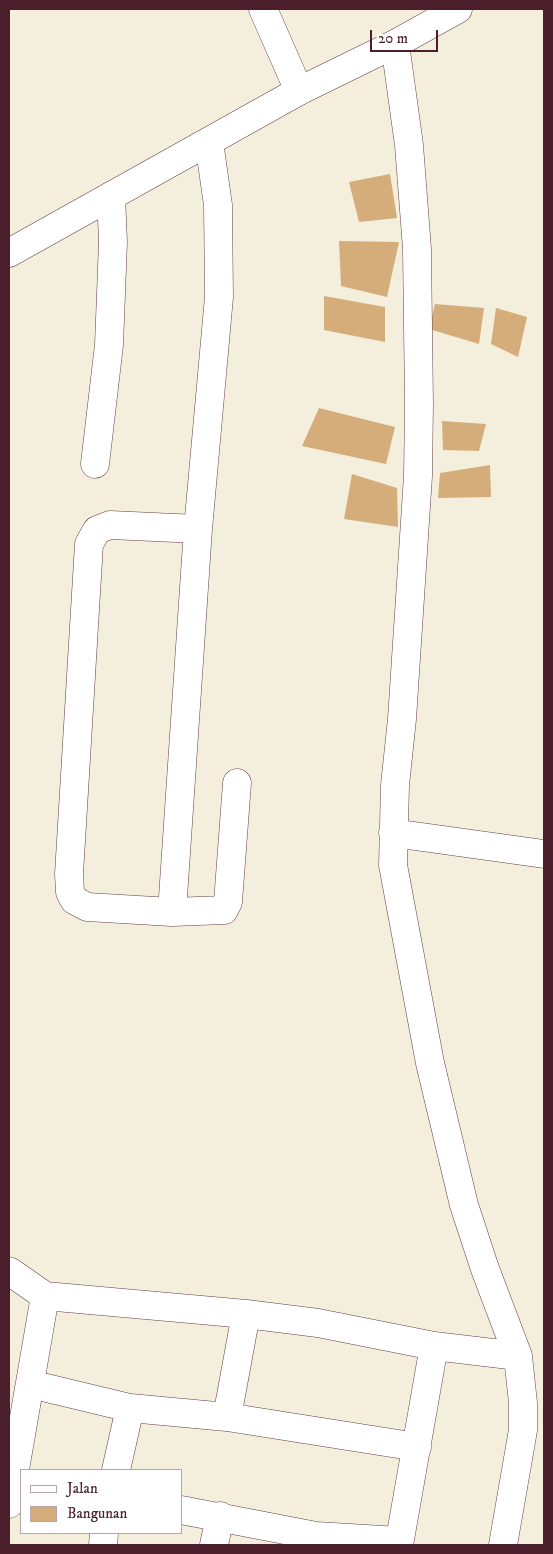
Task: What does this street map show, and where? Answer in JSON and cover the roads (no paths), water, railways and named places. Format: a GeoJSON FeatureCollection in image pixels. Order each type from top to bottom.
{"type":"FeatureCollection","features":[{"type":"Feature","properties":{"kind":"street"},"geometry":{"type":"LineString","coordinates":[[263,9],[299,91]]}},
{"type":"Feature","properties":{"kind":"street"},"geometry":{"type":"LineString","coordinates":[[9,253],[299,91],[395,44],[458,9]]}},
{"type":"Feature","properties":{"kind":"street"},"geometry":{"type":"LineString","coordinates":[[395,44],[409,145],[417,249],[419,413],[418,476],[393,833],[393,865],[430,1063],[464,1205],[518,1356],[523,1403],[523,1430],[503,1545]]}},
{"type":"Feature","properties":{"kind":"street"},"geometry":{"type":"LineString","coordinates":[[172,912],[198,529],[219,297],[218,205],[209,142]]}},
{"type":"Feature","properties":{"kind":"street"},"geometry":{"type":"LineString","coordinates":[[96,464],[109,344],[113,242],[111,196]]}},
{"type":"Feature","properties":{"kind":"street"},"geometry":{"type":"LineString","coordinates":[[198,529],[110,525],[97,530],[93,535],[88,553],[70,892],[80,905],[87,907],[172,912],[221,911],[226,907],[237,783]]}},
{"type":"Feature","properties":{"kind":"street"},"geometry":{"type":"LineString","coordinates":[[393,833],[544,854]]}},
{"type":"Feature","properties":{"kind":"street"},"geometry":{"type":"LineString","coordinates":[[9,1271],[45,1296],[246,1314],[318,1323],[434,1346],[518,1356]]}},
{"type":"Feature","properties":{"kind":"street"},"geometry":{"type":"LineString","coordinates":[[9,1504],[45,1296]]}},
{"type":"Feature","properties":{"kind":"street"},"geometry":{"type":"LineString","coordinates":[[227,1417],[246,1314]]}},
{"type":"Feature","properties":{"kind":"street"},"geometry":{"type":"LineString","coordinates":[[182,1510],[220,1516],[315,1541],[399,1543],[434,1346]]}},
{"type":"Feature","properties":{"kind":"street"},"geometry":{"type":"LineString","coordinates":[[30,1384],[130,1408],[227,1417],[417,1447]]}},
{"type":"Feature","properties":{"kind":"street"},"geometry":{"type":"LineString","coordinates":[[116,1469],[130,1408]]}},
{"type":"Feature","properties":{"kind":"street"},"geometry":{"type":"LineString","coordinates":[[214,1545],[220,1516]]}}]}
